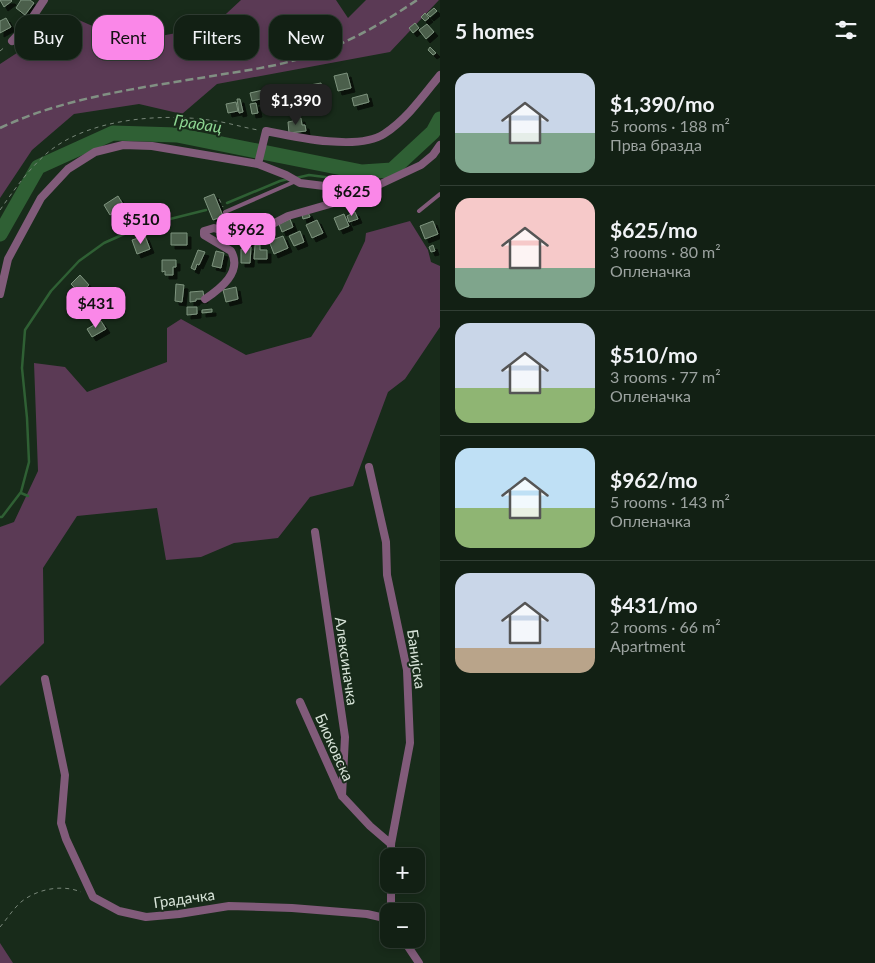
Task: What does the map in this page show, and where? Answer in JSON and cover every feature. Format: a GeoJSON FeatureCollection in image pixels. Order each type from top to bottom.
{"type":"FeatureCollection","features":[{"type":"Feature","properties":{"kind":"street"},"geometry":{"type":"LineString","coordinates":[[12,41],[28,24],[44,0]]}},
{"type":"Feature","properties":{"kind":"street"},"geometry":{"type":"LineString","coordinates":[[259,161],[266,131],[318,141],[357,142],[382,135],[407,115],[440,75]]}},
{"type":"Feature","properties":{"kind":"street"},"geometry":{"type":"LineString","coordinates":[[0,294],[8,259],[41,198],[68,169],[95,152],[123,145],[152,146],[216,158],[259,161],[305,184],[356,190],[372,188],[421,165],[440,145]]}},
{"type":"Feature","properties":{"kind":"street"},"geometry":{"type":"LineString","coordinates":[[327,186],[328,204]]}},
{"type":"Feature","properties":{"kind":"street"},"geometry":{"type":"LineString","coordinates":[[205,299],[217,292],[228,282],[234,264],[231,252],[204,235],[204,231],[214,228],[235,235],[248,234],[261,230],[288,216],[350,196],[356,190]]}},
{"type":"Feature","properties":{"kind":"street","name":"Банијска"},"geometry":{"type":"LineString","coordinates":[[369,466],[386,542],[387,575],[408,670],[410,743],[392,848]]}},
{"type":"Feature","properties":{"kind":"street","name":"Алексиначка"},"geometry":{"type":"LineString","coordinates":[[315,532],[345,738],[342,796]]}},
{"type":"Feature","properties":{"kind":"street"},"geometry":{"type":"LineString","coordinates":[[44,679],[65,775],[61,823],[66,839],[93,897]]}},
{"type":"Feature","properties":{"kind":"street","name":"Биоковска"},"geometry":{"type":"LineString","coordinates":[[300,702],[342,796],[370,826],[392,844]]}},
{"type":"Feature","properties":{"kind":"street","name":"Градачка"},"geometry":{"type":"LineString","coordinates":[[93,897],[119,912],[146,917],[229,906],[292,908],[367,914],[380,917]]}},
{"type":"Feature","properties":{"kind":"street"},"geometry":{"type":"LineString","coordinates":[[409,948],[419,963]]}},
{"type":"Feature","properties":{"kind":"lane"},"geometry":{"type":"LineString","coordinates":[[225,212],[296,181]]}},
{"type":"Feature","properties":{"kind":"lane"},"geometry":{"type":"LineString","coordinates":[[419,212],[440,194]]}},
{"type":"Feature","properties":{"kind":"path"},"geometry":{"type":"LineString","coordinates":[[219,199],[225,212]]}},
{"type":"Feature","properties":{"kind":"path"},"geometry":{"type":"LineString","coordinates":[[0,927],[21,902],[46,890],[62,888],[77,890],[93,897]]}},
{"type":"Feature","properties":{"kind":"shaded area"},"geometry":{"type":"Polygon","coordinates":[[[241,0],[336,0],[348,18],[366,0],[439,0],[390,52],[217,84],[182,114],[139,104],[74,114],[32,150],[0,198],[0,64],[15,54],[15,60],[82,60],[82,21],[92,26],[92,60],[164,60],[164,35],[174,33],[174,60],[259,60],[259,15],[225,15],[241,0]]]}},
{"type":"Feature","properties":{"kind":"shaded area"},"geometry":{"type":"Polygon","coordinates":[[[410,221],[428,250],[431,262],[440,266],[440,327],[405,379],[388,392],[353,486],[310,497],[278,538],[234,543],[201,557],[166,560],[157,508],[77,516],[43,568],[44,643],[0,686],[0,527],[14,522],[38,471],[34,363],[65,367],[87,392],[167,362],[167,328],[181,319],[246,355],[311,337],[342,290],[365,241],[366,233],[410,221]]]}},
{"type":"Feature","properties":{"kind":"shaded area"},"geometry":{"type":"Polygon","coordinates":[[[0,943],[13,963],[0,963],[0,943]]]}},
{"type":"Feature","properties":{"kind":"building"},"geometry":{"type":"Polygon","coordinates":[[[0,0],[11,0],[12,1],[4,7],[0,0]]]}},
{"type":"Feature","properties":{"kind":"building"},"geometry":{"type":"Polygon","coordinates":[[[21,0],[30,0],[34,3],[25,15],[16,8],[21,0]]]}},
{"type":"Feature","properties":{"kind":"building"},"geometry":{"type":"Polygon","coordinates":[[[434,8],[437,11],[430,17],[427,14],[434,8]]]}},
{"type":"Feature","properties":{"kind":"building"},"geometry":{"type":"Polygon","coordinates":[[[425,13],[429,18],[425,21],[421,17],[425,13]]]}},
{"type":"Feature","properties":{"kind":"building"},"geometry":{"type":"Polygon","coordinates":[[[6,18],[11,27],[0,33],[0,21],[6,18]]]}},
{"type":"Feature","properties":{"kind":"building"},"geometry":{"type":"Polygon","coordinates":[[[415,23],[419,28],[413,33],[409,28],[415,23]]]}},
{"type":"Feature","properties":{"kind":"building"},"geometry":{"type":"Polygon","coordinates":[[[427,24],[434,32],[426,39],[419,30],[427,24]]]}},
{"type":"Feature","properties":{"kind":"building"},"geometry":{"type":"Polygon","coordinates":[[[430,47],[436,53],[433,55],[428,50],[430,47]]]}},
{"type":"Feature","properties":{"kind":"building"},"geometry":{"type":"Polygon","coordinates":[[[347,73],[351,88],[338,91],[334,76],[347,73]]]}},
{"type":"Feature","properties":{"kind":"building"},"geometry":{"type":"Polygon","coordinates":[[[321,83],[323,92],[312,94],[310,85],[321,83]]]}},
{"type":"Feature","properties":{"kind":"building"},"geometry":{"type":"Polygon","coordinates":[[[275,86],[277,96],[266,98],[264,88],[275,86]]]}},
{"type":"Feature","properties":{"kind":"building"},"geometry":{"type":"Polygon","coordinates":[[[296,87],[298,99],[284,102],[282,89],[296,87]]]}},
{"type":"Feature","properties":{"kind":"building"},"geometry":{"type":"Polygon","coordinates":[[[263,90],[265,98],[252,101],[250,93],[263,90]]]}},
{"type":"Feature","properties":{"kind":"building"},"geometry":{"type":"Polygon","coordinates":[[[367,94],[369,102],[354,106],[352,98],[367,94]]]}},
{"type":"Feature","properties":{"kind":"building"},"geometry":{"type":"Polygon","coordinates":[[[237,99],[240,99],[243,112],[239,113],[237,99]]]}},
{"type":"Feature","properties":{"kind":"building"},"geometry":{"type":"Polygon","coordinates":[[[236,102],[238,111],[228,113],[226,104],[236,102]]]}},
{"type":"Feature","properties":{"kind":"building"},"geometry":{"type":"Polygon","coordinates":[[[256,103],[258,113],[252,114],[250,104],[256,103]]]}},
{"type":"Feature","properties":{"kind":"building"},"geometry":{"type":"Polygon","coordinates":[[[301,118],[302,125],[305,125],[306,131],[289,133],[288,122],[301,118]]]}},
{"type":"Feature","properties":{"kind":"building"},"geometry":{"type":"Polygon","coordinates":[[[214,194],[223,216],[213,220],[204,198],[214,194]]]}},
{"type":"Feature","properties":{"kind":"building"},"geometry":{"type":"Polygon","coordinates":[[[118,196],[124,206],[110,215],[104,205],[118,196]]]}},
{"type":"Feature","properties":{"kind":"building"},"geometry":{"type":"Polygon","coordinates":[[[308,212],[310,217],[303,219],[302,215],[308,212]]]}},
{"type":"Feature","properties":{"kind":"building"},"geometry":{"type":"Polygon","coordinates":[[[355,212],[358,219],[349,222],[347,216],[355,212]]]}},
{"type":"Feature","properties":{"kind":"building"},"geometry":{"type":"Polygon","coordinates":[[[344,214],[349,226],[339,230],[334,218],[344,214]]]}},
{"type":"Feature","properties":{"kind":"building"},"geometry":{"type":"Polygon","coordinates":[[[290,219],[293,227],[282,232],[279,224],[290,219]]]}},
{"type":"Feature","properties":{"kind":"building"},"geometry":{"type":"Polygon","coordinates":[[[317,220],[323,233],[312,238],[306,225],[317,220]]]}},
{"type":"Feature","properties":{"kind":"building"},"geometry":{"type":"Polygon","coordinates":[[[433,221],[438,234],[425,239],[420,226],[433,221]]]}},
{"type":"Feature","properties":{"kind":"building"},"geometry":{"type":"Polygon","coordinates":[[[300,231],[304,242],[294,246],[289,236],[300,231]]]}},
{"type":"Feature","properties":{"kind":"building"},"geometry":{"type":"Polygon","coordinates":[[[171,233],[187,233],[187,245],[171,245],[171,233]]]}},
{"type":"Feature","properties":{"kind":"building"},"geometry":{"type":"Polygon","coordinates":[[[145,236],[150,249],[137,254],[132,240],[145,236]]]}},
{"type":"Feature","properties":{"kind":"building"},"geometry":{"type":"Polygon","coordinates":[[[283,236],[288,248],[274,254],[269,241],[283,236]]]}},
{"type":"Feature","properties":{"kind":"building"},"geometry":{"type":"Polygon","coordinates":[[[250,237],[248,245],[243,245],[243,238],[250,237]]]}},
{"type":"Feature","properties":{"kind":"building"},"geometry":{"type":"Polygon","coordinates":[[[255,245],[260,245],[260,250],[267,250],[267,259],[254,259],[255,245]]]}},
{"type":"Feature","properties":{"kind":"building"},"geometry":{"type":"Polygon","coordinates":[[[433,245],[435,251],[431,252],[429,247],[433,245]]]}},
{"type":"Feature","properties":{"kind":"building"},"geometry":{"type":"Polygon","coordinates":[[[245,247],[251,247],[250,263],[241,263],[241,249],[245,249],[245,247]]]}},
{"type":"Feature","properties":{"kind":"building"},"geometry":{"type":"Polygon","coordinates":[[[198,250],[205,252],[195,270],[191,268],[198,250]]]}},
{"type":"Feature","properties":{"kind":"building"},"geometry":{"type":"Polygon","coordinates":[[[216,251],[224,253],[221,268],[212,266],[216,251]]]}},
{"type":"Feature","properties":{"kind":"building"},"geometry":{"type":"Polygon","coordinates":[[[162,260],[176,260],[176,267],[173,267],[173,275],[165,275],[165,271],[162,272],[162,260]]]}},
{"type":"Feature","properties":{"kind":"building"},"geometry":{"type":"Polygon","coordinates":[[[80,275],[89,285],[80,293],[71,284],[80,275]]]}},
{"type":"Feature","properties":{"kind":"building"},"geometry":{"type":"Polygon","coordinates":[[[176,284],[184,285],[182,302],[175,301],[176,284]]]}},
{"type":"Feature","properties":{"kind":"building"},"geometry":{"type":"Polygon","coordinates":[[[236,287],[238,299],[226,302],[223,290],[236,287]]]}},
{"type":"Feature","properties":{"kind":"building"},"geometry":{"type":"Polygon","coordinates":[[[203,291],[204,299],[196,299],[196,301],[190,302],[190,292],[203,291]]]}},
{"type":"Feature","properties":{"kind":"building"},"geometry":{"type":"Polygon","coordinates":[[[187,307],[197,307],[197,314],[187,315],[187,307]]]}},
{"type":"Feature","properties":{"kind":"building"},"geometry":{"type":"Polygon","coordinates":[[[212,309],[212,312],[202,313],[202,310],[212,309]]]}},
{"type":"Feature","properties":{"kind":"building"},"geometry":{"type":"Polygon","coordinates":[[[101,321],[106,329],[92,337],[87,329],[101,321]]]}},
{"type":"Feature","properties":{"kind":"waterway","name":"Градац"},"geometry":{"type":"LineString","coordinates":[[0,234],[38,167],[113,133],[177,135],[362,172],[392,170],[433,132],[440,119]]}},
{"type":"Feature","properties":{"kind":"waterway"},"geometry":{"type":"LineString","coordinates":[[296,178],[309,175],[348,180],[362,172]]}},
{"type":"Feature","properties":{"kind":"waterway"},"geometry":{"type":"LineString","coordinates":[[227,203],[288,179]]}},
{"type":"Feature","properties":{"kind":"waterway"},"geometry":{"type":"LineString","coordinates":[[0,517],[2,517],[21,492],[29,462],[22,368],[25,330],[51,291],[79,261],[104,243],[142,226],[206,210]]}},
{"type":"Feature","properties":{"kind":"waterway"},"geometry":{"type":"LineString","coordinates":[[21,493],[28,496]]}},
{"type":"Feature","properties":{"kind":"railway"},"geometry":{"type":"LineString","coordinates":[[0,128],[54,107],[82,100],[139,88],[263,67],[302,58],[362,34],[417,0]]}}]}
